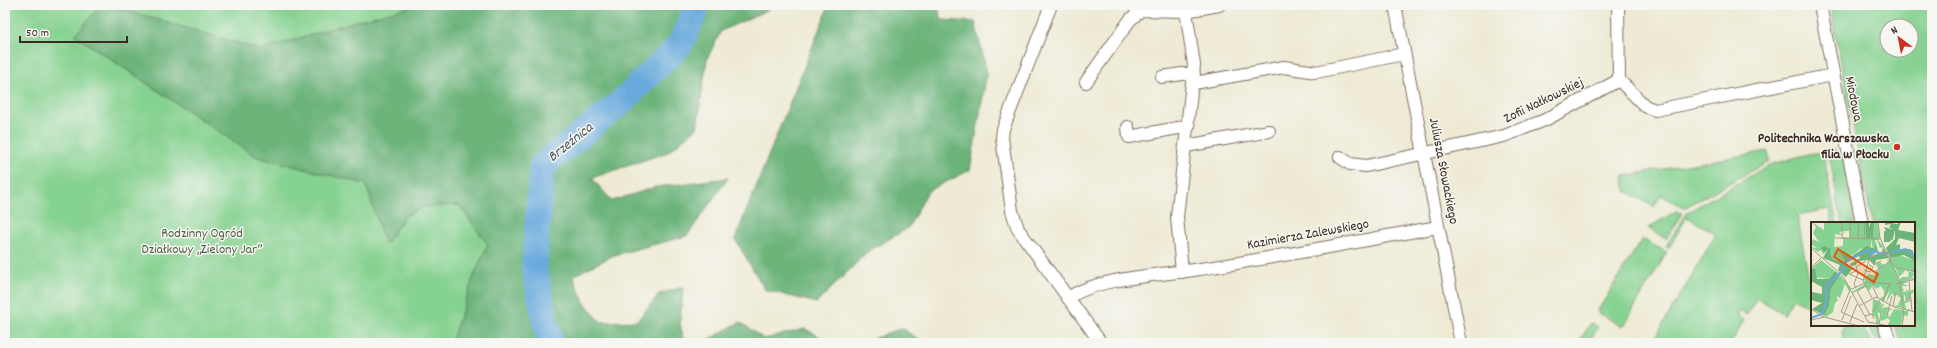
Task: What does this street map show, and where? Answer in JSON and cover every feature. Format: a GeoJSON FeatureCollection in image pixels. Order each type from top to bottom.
{"type":"FeatureCollection","features":[{"type":"Feature","properties":{"kind":"street"},"geometry":{"type":"LineString","coordinates":[[1051,5],[1003,129],[1002,138],[1014,222],[1101,343]]}},
{"type":"Feature","properties":{"kind":"street"},"geometry":{"type":"LineString","coordinates":[[1086,82],[1130,20],[1141,8],[1186,11],[1219,5]]}},
{"type":"Feature","properties":{"kind":"street","name":"Juliusza Słowackiego"},"geometry":{"type":"LineString","coordinates":[[1395,5],[1461,343]]}},
{"type":"Feature","properties":{"kind":"street"},"geometry":{"type":"LineString","coordinates":[[1618,5],[1619,80],[1645,106],[1655,110],[1833,75]]}},
{"type":"Feature","properties":{"kind":"street","name":"Miodowa"},"geometry":{"type":"LineString","coordinates":[[1820,5],[1862,222]]}},
{"type":"Feature","properties":{"kind":"street"},"geometry":{"type":"LineString","coordinates":[[1182,272],[1177,217],[1194,79],[1194,65],[1186,11]]}},
{"type":"Feature","properties":{"kind":"street"},"geometry":{"type":"LineString","coordinates":[[1162,77],[1182,74],[1194,79],[1284,67],[1316,72],[1404,54]]}},
{"type":"Feature","properties":{"kind":"street","name":"Zofii Nałkowskiej"},"geometry":{"type":"LineString","coordinates":[[1340,157],[1350,164],[1366,166],[1504,136],[1545,120],[1619,80]]}},
{"type":"Feature","properties":{"kind":"street"},"geometry":{"type":"LineString","coordinates":[[1128,127],[1129,137],[1189,126]]}},
{"type":"Feature","properties":{"kind":"street"},"geometry":{"type":"LineString","coordinates":[[1186,146],[1269,131]]}},
{"type":"Feature","properties":{"kind":"street","name":"Kazimierza Zalewskiego"},"geometry":{"type":"LineString","coordinates":[[1068,298],[1079,291],[1092,287],[1153,275],[1182,272],[1438,227]]}},
{"type":"Feature","properties":{"kind":"street"},"geometry":{"type":"LineString","coordinates":[[1884,326],[1891,343]]}},
{"type":"Feature","properties":{"kind":"green space","name":"Rodzinny Ogród Działkowy „Zielony Jar”"},"geometry":{"type":"Polygon","coordinates":[[[5,5],[101,5],[76,36],[257,157],[366,184],[385,245],[405,216],[423,207],[459,205],[488,244],[475,273],[453,337],[447,343],[5,343],[5,5]]]}},
{"type":"Feature","properties":{"kind":"green space"},"geometry":{"type":"Polygon","coordinates":[[[101,5],[108,5],[261,50],[356,21],[418,5],[460,5],[477,8],[479,5],[778,5],[721,31],[707,59],[697,128],[668,152],[592,178],[612,201],[656,187],[728,178],[687,236],[614,255],[573,276],[584,302],[601,322],[637,321],[659,294],[683,287],[680,323],[684,343],[447,343],[453,337],[475,273],[488,245],[459,205],[423,207],[405,216],[385,245],[366,184],[257,157],[75,35],[101,5]]]}},
{"type":"Feature","properties":{"kind":"green space"},"geometry":{"type":"Polygon","coordinates":[[[108,5],[418,5],[356,21],[261,50],[108,5]]]}},
{"type":"Feature","properties":{"kind":"green space"},"geometry":{"type":"Polygon","coordinates":[[[829,5],[937,5],[942,20],[975,22],[987,73],[970,170],[928,191],[908,228],[867,252],[817,303],[765,290],[735,239],[829,5]]]}},
{"type":"Feature","properties":{"kind":"green space","name":"Politechnika Warszawska filia w Płocku"},"geometry":{"type":"Polygon","coordinates":[[[1830,5],[1932,5],[1932,343],[1902,343],[1894,326],[1915,326],[1915,222],[1872,222],[1830,5]]]}},
{"type":"Feature","properties":{"kind":"green space"},"geometry":{"type":"Polygon","coordinates":[[[1830,149],[1837,151],[1842,156],[1855,222],[1842,222],[1829,155],[1830,149]]]}},
{"type":"Feature","properties":{"kind":"green space"},"geometry":{"type":"Polygon","coordinates":[[[1768,151],[1769,161],[1684,208],[1661,195],[1654,207],[1626,191],[1623,176],[1768,151]]]}},
{"type":"Feature","properties":{"kind":"green space"},"geometry":{"type":"Polygon","coordinates":[[[1823,152],[1837,222],[1832,222],[1829,209],[1797,215],[1811,290],[1811,308],[1793,298],[1784,314],[1757,298],[1747,315],[1740,311],[1737,316],[1744,320],[1731,343],[1652,343],[1716,234],[1687,217],[1669,248],[1666,246],[1686,213],[1769,165],[1808,154],[1823,152]]]}},
{"type":"Feature","properties":{"kind":"green space"},"geometry":{"type":"Polygon","coordinates":[[[1676,211],[1682,213],[1666,239],[1648,228],[1676,211]]]}},
{"type":"Feature","properties":{"kind":"green space"},"geometry":{"type":"Polygon","coordinates":[[[1642,239],[1667,252],[1623,327],[1597,312],[1642,239]]]}},
{"type":"Feature","properties":{"kind":"green space"},"geometry":{"type":"Polygon","coordinates":[[[740,322],[764,339],[805,329],[832,343],[703,343],[740,322]]]}},
{"type":"Feature","properties":{"kind":"green space"},"geometry":{"type":"Polygon","coordinates":[[[1591,323],[1598,327],[1588,343],[1578,343],[1591,323]]]}},
{"type":"Feature","properties":{"kind":"green space"},"geometry":{"type":"Polygon","coordinates":[[[1844,326],[1862,326],[1871,343],[1845,343],[1842,333],[1844,326]]]}},
{"type":"Feature","properties":{"kind":"green space"},"geometry":{"type":"Polygon","coordinates":[[[1868,326],[1877,326],[1880,336],[1879,343],[1876,343],[1868,326]]]}},
{"type":"Feature","properties":{"kind":"green space"},"geometry":{"type":"Polygon","coordinates":[[[902,328],[920,341],[919,343],[862,343],[902,328]]]}},
{"type":"Feature","properties":{"kind":"waterway","name":"Brzeźnica"},"geometry":{"type":"LineString","coordinates":[[550,343],[534,268],[542,166],[619,104],[680,45],[698,5]]}},
{"type":"Feature","properties":{"kind":"place","name":"Politechnika Warszawska filia w Płocku"},"geometry":{"type":"Point","coordinates":[1897,147]}}]}
